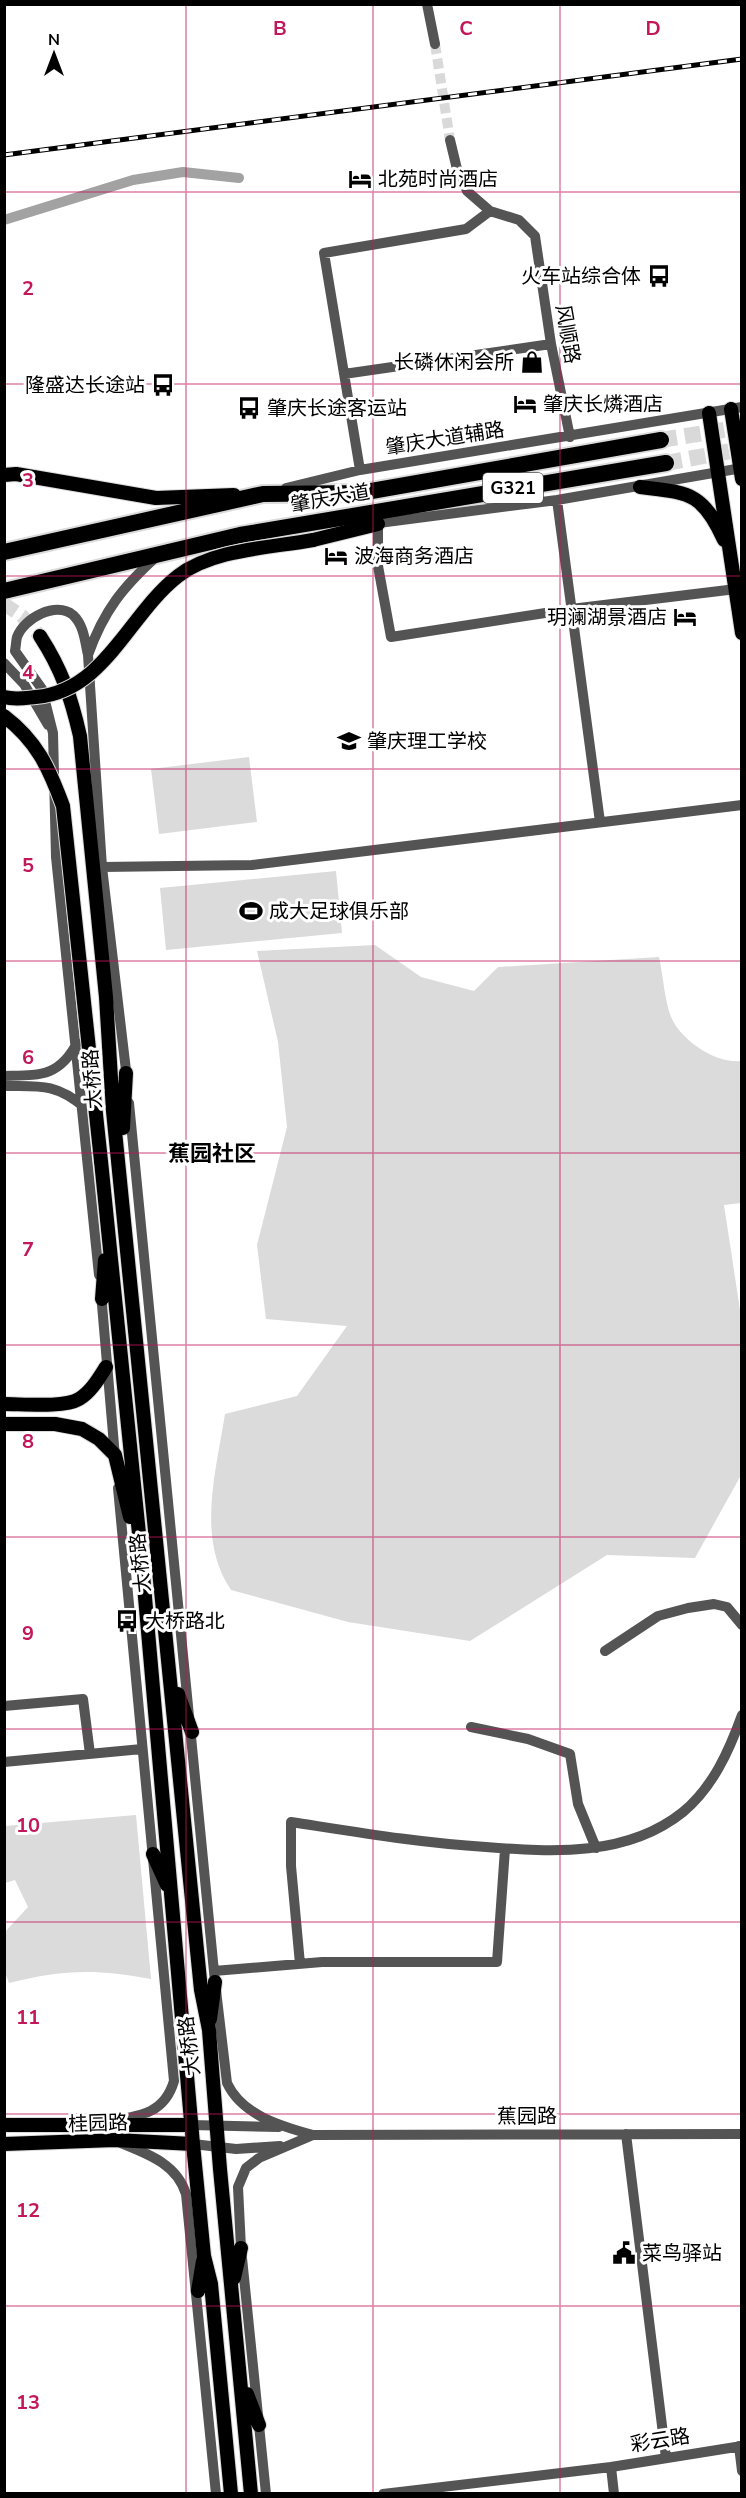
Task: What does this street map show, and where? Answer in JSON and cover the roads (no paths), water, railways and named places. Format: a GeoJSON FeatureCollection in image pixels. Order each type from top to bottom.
{"type":"FeatureCollection","features":[{"type":"Feature","properties":{"kind":"highway","name":"肇庆大道"},"geometry":{"type":"LineString","coordinates":[[4,552],[263,494],[360,493],[661,440]]}},
{"type":"Feature","properties":{"kind":"highway","name":"肇庆大道"},"geometry":{"type":"LineString","coordinates":[[4,591],[292,526],[666,463]]}},
{"type":"Feature","properties":{"kind":"main road"},"geometry":{"type":"LineString","coordinates":[[736,408],[741,472]]}},
{"type":"Feature","properties":{"kind":"main road"},"geometry":{"type":"LineString","coordinates":[[709,413],[718,472],[736,555],[736,589],[741,633]]}},
{"type":"Feature","properties":{"kind":"main road"},"geometry":{"type":"LineString","coordinates":[[4,475],[16,474],[156,498],[263,494]]}},
{"type":"Feature","properties":{"kind":"main road"},"geometry":{"type":"LineString","coordinates":[[640,487],[688,494],[699,501],[710,511],[736,555]]}},
{"type":"Feature","properties":{"kind":"main road"},"geometry":{"type":"LineString","coordinates":[[4,697],[14,699],[52,696],[75,687],[106,658],[149,605],[178,576],[206,561],[313,540],[378,524]]}},
{"type":"Feature","properties":{"kind":"main road","name":"大桥路"},"geometry":{"type":"LineString","coordinates":[[40,636],[59,666],[70,694],[80,736],[106,997],[113,1111],[201,1990],[209,2030],[216,2126],[252,2493]]}},
{"type":"Feature","properties":{"kind":"main road","name":"大桥路"},"geometry":{"type":"LineString","coordinates":[[4,716],[22,730],[48,765],[63,806],[142,1563],[191,2125],[204,2256],[211,2284],[231,2493]]}},
{"type":"Feature","properties":{"kind":"main road"},"geometry":{"type":"LineString","coordinates":[[123,1193],[122,1113],[126,1074]]}},
{"type":"Feature","properties":{"kind":"main road"},"geometry":{"type":"LineString","coordinates":[[102,1299],[108,1225]]}},
{"type":"Feature","properties":{"kind":"main road"},"geometry":{"type":"LineString","coordinates":[[4,1404],[50,1404],[79,1399],[96,1382],[106,1366]]}},
{"type":"Feature","properties":{"kind":"main road"},"geometry":{"type":"LineString","coordinates":[[4,1424],[55,1424],[82,1429],[99,1439],[115,1455],[142,1563]]}},
{"type":"Feature","properties":{"kind":"main road"},"geometry":{"type":"LineString","coordinates":[[171,1675],[192,1732]]}},
{"type":"Feature","properties":{"kind":"main road"},"geometry":{"type":"LineString","coordinates":[[153,1854],[172,1896]]}},
{"type":"Feature","properties":{"kind":"main road"},"geometry":{"type":"LineString","coordinates":[[209,2030],[214,1976]]}},
{"type":"Feature","properties":{"kind":"main road","name":"桂园路"},"geometry":{"type":"LineString","coordinates":[[4,2125],[191,2125]]}},
{"type":"Feature","properties":{"kind":"main road","name":"桂园路"},"geometry":{"type":"LineString","coordinates":[[4,2144],[115,2140],[193,2144]]}},
{"type":"Feature","properties":{"kind":"main road"},"geometry":{"type":"LineString","coordinates":[[232,2289],[242,2248]]}},
{"type":"Feature","properties":{"kind":"main road"},"geometry":{"type":"LineString","coordinates":[[198,2291],[204,2256]]}},
{"type":"Feature","properties":{"kind":"main road"},"geometry":{"type":"LineString","coordinates":[[242,2381],[259,2425]]}},
{"type":"Feature","properties":{"kind":"street"},"geometry":{"type":"LineString","coordinates":[[427,4],[435,44]]}},
{"type":"Feature","properties":{"kind":"street"},"geometry":{"type":"LineString","coordinates":[[360,470],[324,253],[466,229],[490,211],[467,191],[457,169],[450,140]]}},
{"type":"Feature","properties":{"kind":"street","name":"风顺路"},"geometry":{"type":"LineString","coordinates":[[490,211],[519,220],[535,236],[551,344],[570,437]]}},
{"type":"Feature","properties":{"kind":"street"},"geometry":{"type":"LineString","coordinates":[[344,375],[551,344]]}},
{"type":"Feature","properties":{"kind":"street","name":"肇庆大道辅路"},"geometry":{"type":"LineString","coordinates":[[263,494],[360,470],[736,408]]}},
{"type":"Feature","properties":{"kind":"street"},"geometry":{"type":"LineString","coordinates":[[292,526],[378,524],[557,500],[718,472],[741,472]]}},
{"type":"Feature","properties":{"kind":"street"},"geometry":{"type":"LineString","coordinates":[[557,500],[600,822]]}},
{"type":"Feature","properties":{"kind":"street"},"geometry":{"type":"LineString","coordinates":[[378,524],[378,566],[391,637],[571,609],[736,589]]}},
{"type":"Feature","properties":{"kind":"street"},"geometry":{"type":"LineString","coordinates":[[88,655],[109,608],[124,588],[160,554]]}},
{"type":"Feature","properties":{"kind":"street"},"geometry":{"type":"LineString","coordinates":[[90,2124],[152,2112],[171,2091],[174,2081],[106,1366],[84,1107],[56,857],[53,733],[42,689],[15,651],[18,635],[36,617],[56,609],[72,614],[81,626],[88,655],[102,867],[126,1074],[226,2083],[241,2103],[283,2127]]}},
{"type":"Feature","properties":{"kind":"street"},"geometry":{"type":"LineString","coordinates":[[4,663],[24,684],[53,733]]}},
{"type":"Feature","properties":{"kind":"street"},"geometry":{"type":"LineString","coordinates":[[102,867],[252,865],[363,854],[741,805]]}},
{"type":"Feature","properties":{"kind":"street"},"geometry":{"type":"LineString","coordinates":[[4,1076],[39,1075],[53,1070],[68,1059],[77,1042]]}},
{"type":"Feature","properties":{"kind":"street"},"geometry":{"type":"LineString","coordinates":[[4,1086],[46,1086],[61,1090],[84,1107]]}},
{"type":"Feature","properties":{"kind":"street"},"geometry":{"type":"LineString","coordinates":[[605,1651],[658,1616],[688,1608],[714,1604],[727,1607],[741,1624]]}},
{"type":"Feature","properties":{"kind":"street"},"geometry":{"type":"LineString","coordinates":[[4,1706],[83,1699],[90,1754]]}},
{"type":"Feature","properties":{"kind":"street"},"geometry":{"type":"LineString","coordinates":[[300,1964],[291,1866],[291,1822],[428,1843],[568,1851],[596,1848],[652,1831],[684,1811],[712,1780],[730,1747],[741,1715]]}},
{"type":"Feature","properties":{"kind":"street"},"geometry":{"type":"LineString","coordinates":[[471,1727],[528,1739],[570,1754],[578,1804],[596,1848]]}},
{"type":"Feature","properties":{"kind":"street"},"geometry":{"type":"LineString","coordinates":[[4,1762],[142,1749]]}},
{"type":"Feature","properties":{"kind":"street"},"geometry":{"type":"LineString","coordinates":[[214,1976],[300,1964],[498,1962],[505,1849]]}},
{"type":"Feature","properties":{"kind":"street"},"geometry":{"type":"LineString","coordinates":[[191,2125],[283,2127],[313,2135]]}},
{"type":"Feature","properties":{"kind":"street"},"geometry":{"type":"LineString","coordinates":[[626,2134],[666,2458]]}},
{"type":"Feature","properties":{"kind":"street","name":"蕉园路"},"geometry":{"type":"LineString","coordinates":[[313,2135],[741,2134]]}},
{"type":"Feature","properties":{"kind":"street"},"geometry":{"type":"LineString","coordinates":[[266,2493],[238,2187],[246,2168],[259,2158],[313,2135]]}},
{"type":"Feature","properties":{"kind":"street"},"geometry":{"type":"LineString","coordinates":[[115,2140],[157,2158],[184,2184],[198,2291],[216,2493]]}},
{"type":"Feature","properties":{"kind":"street"},"geometry":{"type":"LineString","coordinates":[[193,2144],[236,2149],[292,2145]]}},
{"type":"Feature","properties":{"kind":"street"},"geometry":{"type":"LineString","coordinates":[[740,2446],[741,2471]]}},
{"type":"Feature","properties":{"kind":"street","name":"彩云路"},"geometry":{"type":"LineString","coordinates":[[614,2493],[611,2467],[740,2446]]}},
{"type":"Feature","properties":{"kind":"street"},"geometry":{"type":"LineString","coordinates":[[383,2493],[611,2467]]}},
{"type":"Feature","properties":{"kind":"waterway"},"geometry":{"type":"LineString","coordinates":[[4,220],[133,180],[183,172],[239,178]]}},
{"type":"Feature","properties":{"kind":"tunnel"},"geometry":{"type":"LineString","coordinates":[[435,44],[450,140]]}},
{"type":"Feature","properties":{"kind":"tunnel"},"geometry":{"type":"LineString","coordinates":[[661,440],[742,427]]}},
{"type":"Feature","properties":{"kind":"tunnel"},"geometry":{"type":"LineString","coordinates":[[666,463],[742,449]]}},
{"type":"Feature","properties":{"kind":"tunnel"},"geometry":{"type":"LineString","coordinates":[[4,604],[22,616],[40,636]]}},
{"type":"Feature","properties":{"kind":"railway"},"geometry":{"type":"LineString","coordinates":[[4,155],[742,59]]}},
{"type":"Feature","properties":{"kind":"place","name":"北苑时尚酒店"},"geometry":{"type":"Point","coordinates":[360,179]}},
{"type":"Feature","properties":{"kind":"place","name":"火车站综合体"},"geometry":{"type":"Point","coordinates":[659,276]}},
{"type":"Feature","properties":{"kind":"place","name":"长磷休闲会所"},"geometry":{"type":"Point","coordinates":[532,362]}},
{"type":"Feature","properties":{"kind":"place","name":"隆盛达长途站"},"geometry":{"type":"Point","coordinates":[163,385]}},
{"type":"Feature","properties":{"kind":"place","name":"肇庆长燐酒店"},"geometry":{"type":"Point","coordinates":[525,404]}},
{"type":"Feature","properties":{"kind":"place","name":"肇庆长途客运站"},"geometry":{"type":"Point","coordinates":[249,408]}},
{"type":"Feature","properties":{"kind":"place","name":"波海商务酒店"},"geometry":{"type":"Point","coordinates":[336,556]}},
{"type":"Feature","properties":{"kind":"place","name":"玥澜湖景酒店"},"geometry":{"type":"Point","coordinates":[685,617]}},
{"type":"Feature","properties":{"kind":"place","name":"肇庆理工学校"},"geometry":{"type":"Point","coordinates":[349,741]}},
{"type":"Feature","properties":{"kind":"place","name":"成大足球俱乐部"},"geometry":{"type":"Point","coordinates":[251,911]}},
{"type":"Feature","properties":{"kind":"place","name":"大桥路北"},"geometry":{"type":"Point","coordinates":[127,1621]}},
{"type":"Feature","properties":{"kind":"place","name":"菜鸟驿站"},"geometry":{"type":"Point","coordinates":[624,2253]}},
{"type":"Feature","properties":{"kind":"district","name":"蕉园社区"},"geometry":{"type":"Point","coordinates":[212,1153]}}]}
